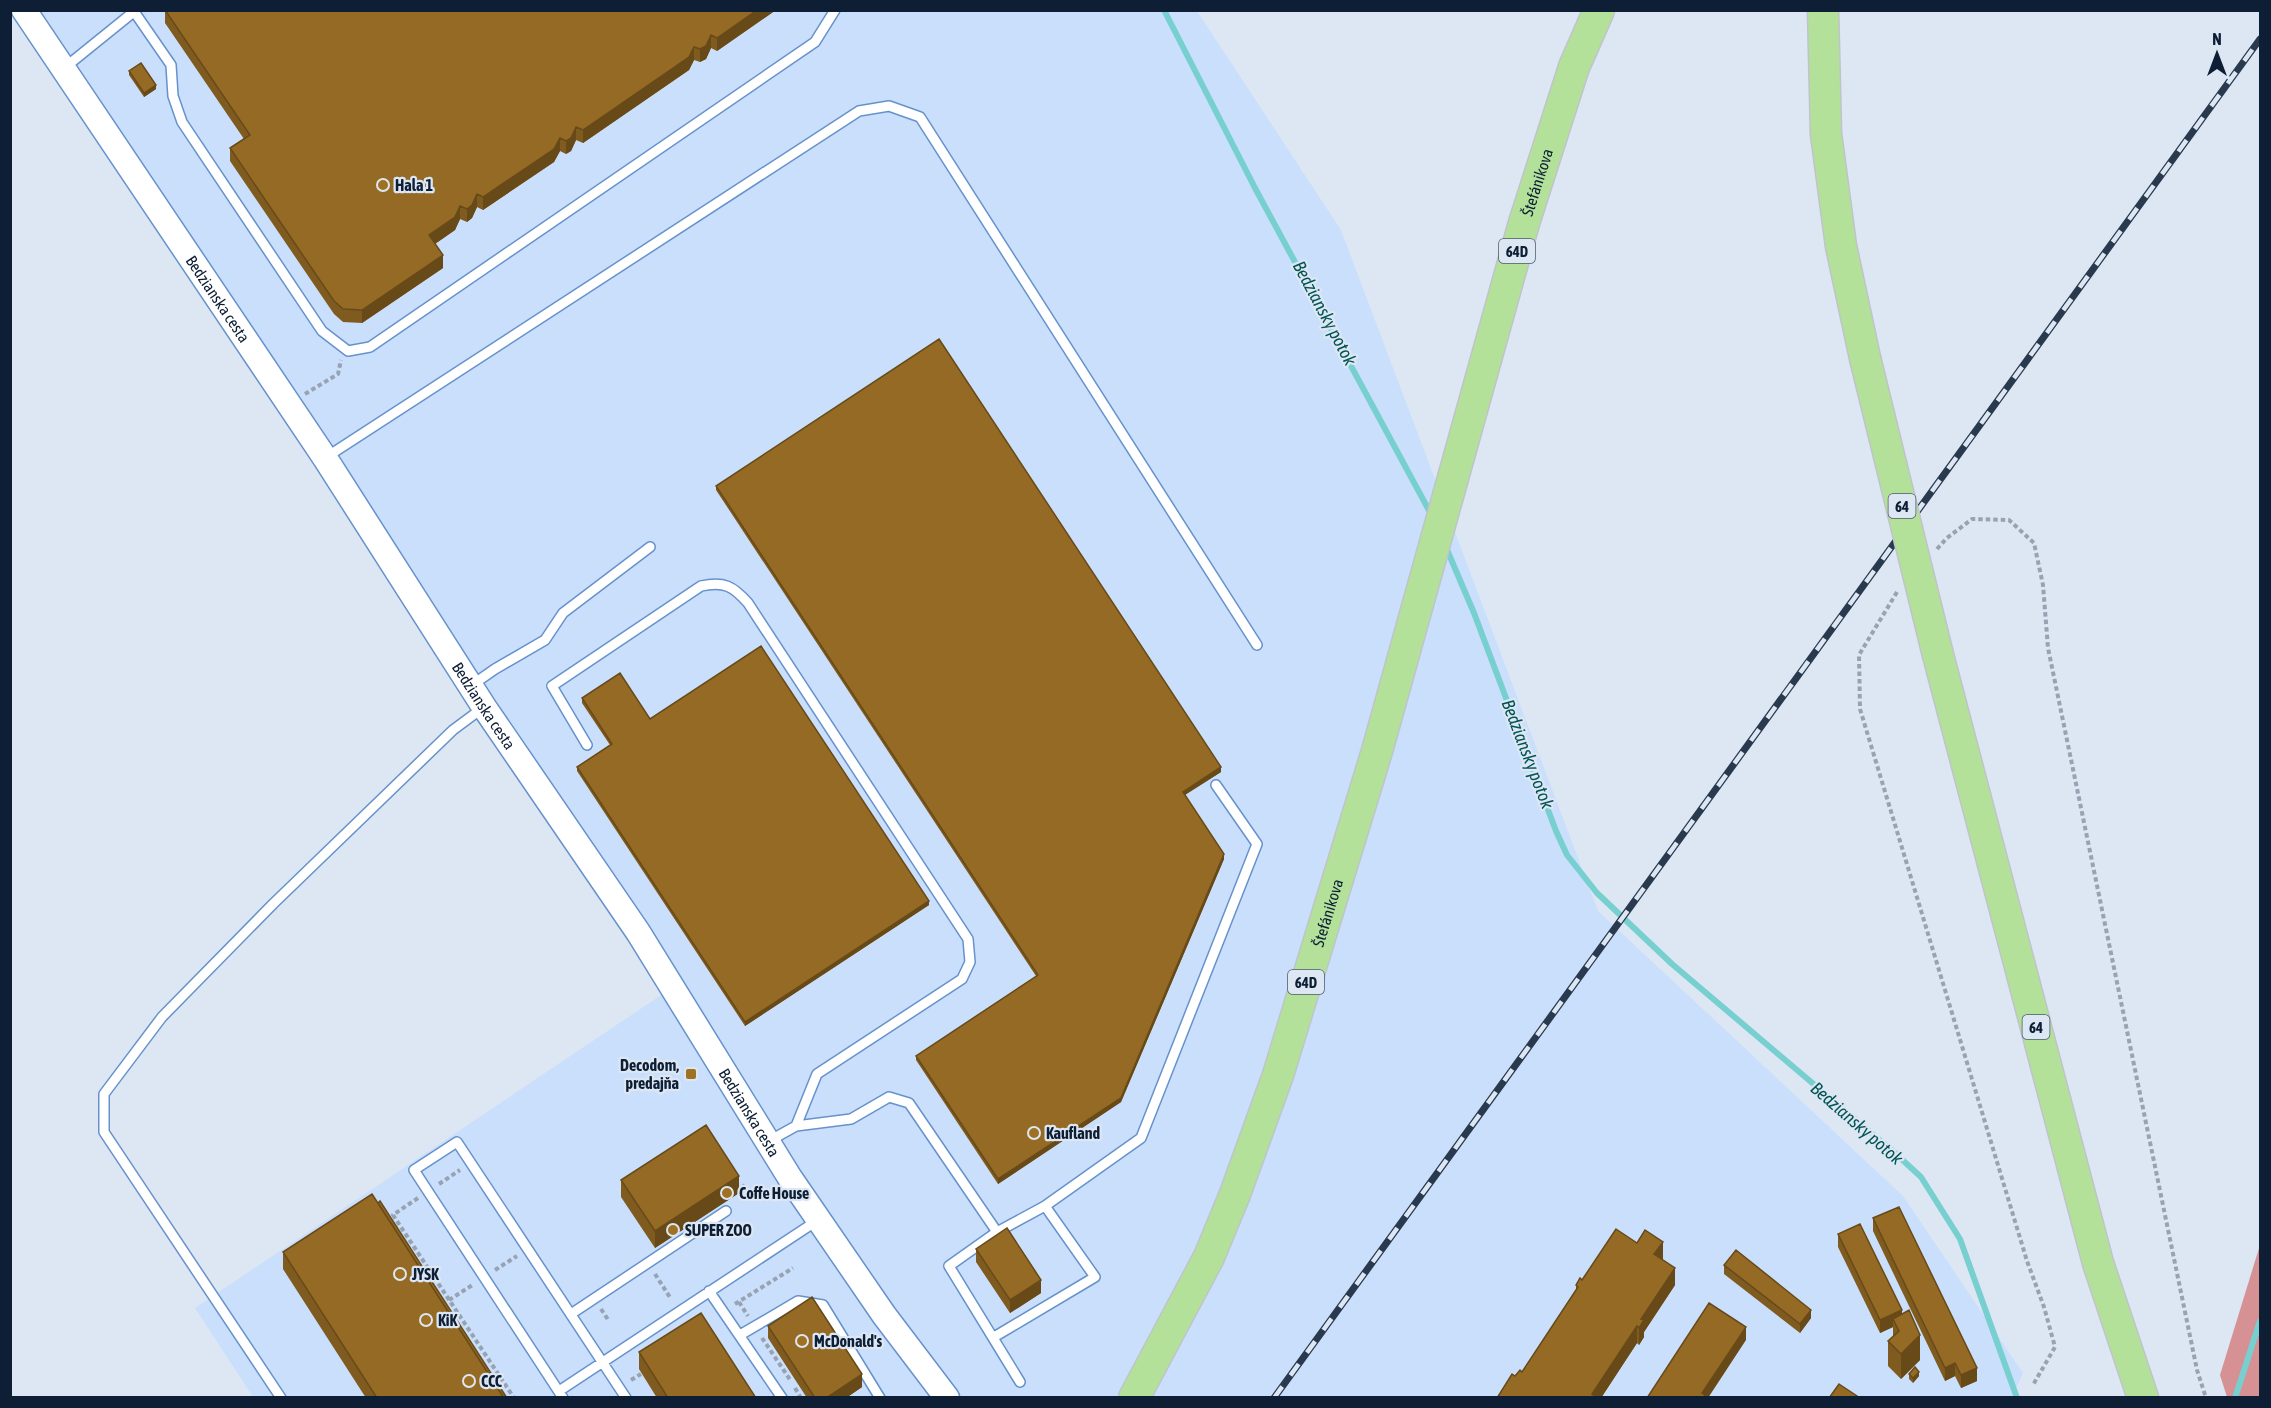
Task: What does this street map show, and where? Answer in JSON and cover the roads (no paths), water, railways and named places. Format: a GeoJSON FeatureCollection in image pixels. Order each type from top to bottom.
{"type":"FeatureCollection","features":[{"type":"Feature","properties":{"kind":"main road","name":"Štefánikova"},"geometry":{"type":"LineString","coordinates":[[1133,1391],[1209,1257],[1235,1194],[1278,1076],[1377,751],[1524,223],[1574,67],[1599,10]]}},
{"type":"Feature","properties":{"kind":"main road","name":"64"},"geometry":{"type":"LineString","coordinates":[[1823,10],[1826,134],[1841,246],[1865,358],[1938,655],[2098,1263],[2143,1398]]}},
{"type":"Feature","properties":{"kind":"street","name":"Bedzianska cesta"},"geometry":{"type":"LineString","coordinates":[[24,10],[325,458],[484,708],[638,932],[767,1142],[818,1220],[884,1315],[946,1397]]}},
{"type":"Feature","properties":{"kind":"lane"},"geometry":{"type":"LineString","coordinates":[[63,69],[135,11],[171,65],[173,96],[182,122],[322,331],[348,351],[370,347],[796,56],[815,42],[835,10]]}},
{"type":"Feature","properties":{"kind":"lane"},"geometry":{"type":"LineString","coordinates":[[325,458],[859,111],[889,106],[920,117],[1257,645]]}},
{"type":"Feature","properties":{"kind":"lane"},"geometry":{"type":"LineString","coordinates":[[470,686],[545,640],[563,613],[650,547]]}},
{"type":"Feature","properties":{"kind":"lane"},"geometry":{"type":"LineString","coordinates":[[587,745],[552,686],[701,586],[715,583],[735,589],[748,603],[968,939],[970,962],[962,979],[817,1074],[796,1126]]}},
{"type":"Feature","properties":{"kind":"lane"},"geometry":{"type":"LineString","coordinates":[[281,1398],[104,1132],[104,1094],[162,1017],[273,904],[453,730],[484,708]]}},
{"type":"Feature","properties":{"kind":"lane"},"geometry":{"type":"LineString","coordinates":[[1020,1382],[950,1266],[997,1232],[1045,1206],[1141,1138],[1257,844],[1216,785]]}},
{"type":"Feature","properties":{"kind":"lane"},"geometry":{"type":"LineString","coordinates":[[767,1142],[796,1126],[851,1119],[889,1097],[909,1103],[997,1232]]}},
{"type":"Feature","properties":{"kind":"lane"},"geometry":{"type":"LineString","coordinates":[[626,1398],[603,1362],[457,1142],[414,1170],[561,1394],[603,1362],[818,1220]]}},
{"type":"Feature","properties":{"kind":"lane"},"geometry":{"type":"LineString","coordinates":[[994,1337],[1095,1277],[1045,1206]]}},
{"type":"Feature","properties":{"kind":"lane"},"geometry":{"type":"LineString","coordinates":[[571,1314],[726,1211]]}},
{"type":"Feature","properties":{"kind":"lane"},"geometry":{"type":"LineString","coordinates":[[709,1291],[782,1398]]}},
{"type":"Feature","properties":{"kind":"lane"},"geometry":{"type":"LineString","coordinates":[[740,1335],[798,1301],[824,1305],[880,1398]]}},
{"type":"Feature","properties":{"kind":"waterway","name":"Bedziansky potok"},"geometry":{"type":"LineString","coordinates":[[1164,10],[1255,188],[1432,516]]}},
{"type":"Feature","properties":{"kind":"waterway","name":"Bedziansky potok"},"geometry":{"type":"LineString","coordinates":[[1445,545],[1474,613],[1567,855],[1597,893],[1672,964],[1921,1177],[1960,1239],[2017,1398]]}},
{"type":"Feature","properties":{"kind":"waterway"},"geometry":{"type":"LineString","coordinates":[[2235,1398],[2260,1321]]}},
{"type":"Feature","properties":{"kind":"railway"},"geometry":{"type":"LineString","coordinates":[[1274,1398],[2260,39]]}},
{"type":"Feature","properties":{"kind":"place","name":"Hala 1"},"geometry":{"type":"Point","coordinates":[383,185]}},
{"type":"Feature","properties":{"kind":"place","name":"Decodom, predajňa"},"geometry":{"type":"Point","coordinates":[691,1074]}},
{"type":"Feature","properties":{"kind":"place","name":"Kaufland"},"geometry":{"type":"Point","coordinates":[1034,1133]}},
{"type":"Feature","properties":{"kind":"place","name":"Coffe House"},"geometry":{"type":"Point","coordinates":[727,1193]}},
{"type":"Feature","properties":{"kind":"place","name":"SUPER ZOO"},"geometry":{"type":"Point","coordinates":[673,1230]}},
{"type":"Feature","properties":{"kind":"place","name":"JYSK"},"geometry":{"type":"Point","coordinates":[400,1274]}},
{"type":"Feature","properties":{"kind":"place","name":"KiK"},"geometry":{"type":"Point","coordinates":[426,1320]}},
{"type":"Feature","properties":{"kind":"place","name":"McDonald's"},"geometry":{"type":"Point","coordinates":[802,1341]}},
{"type":"Feature","properties":{"kind":"place","name":"CCC"},"geometry":{"type":"Point","coordinates":[469,1381]}}]}
